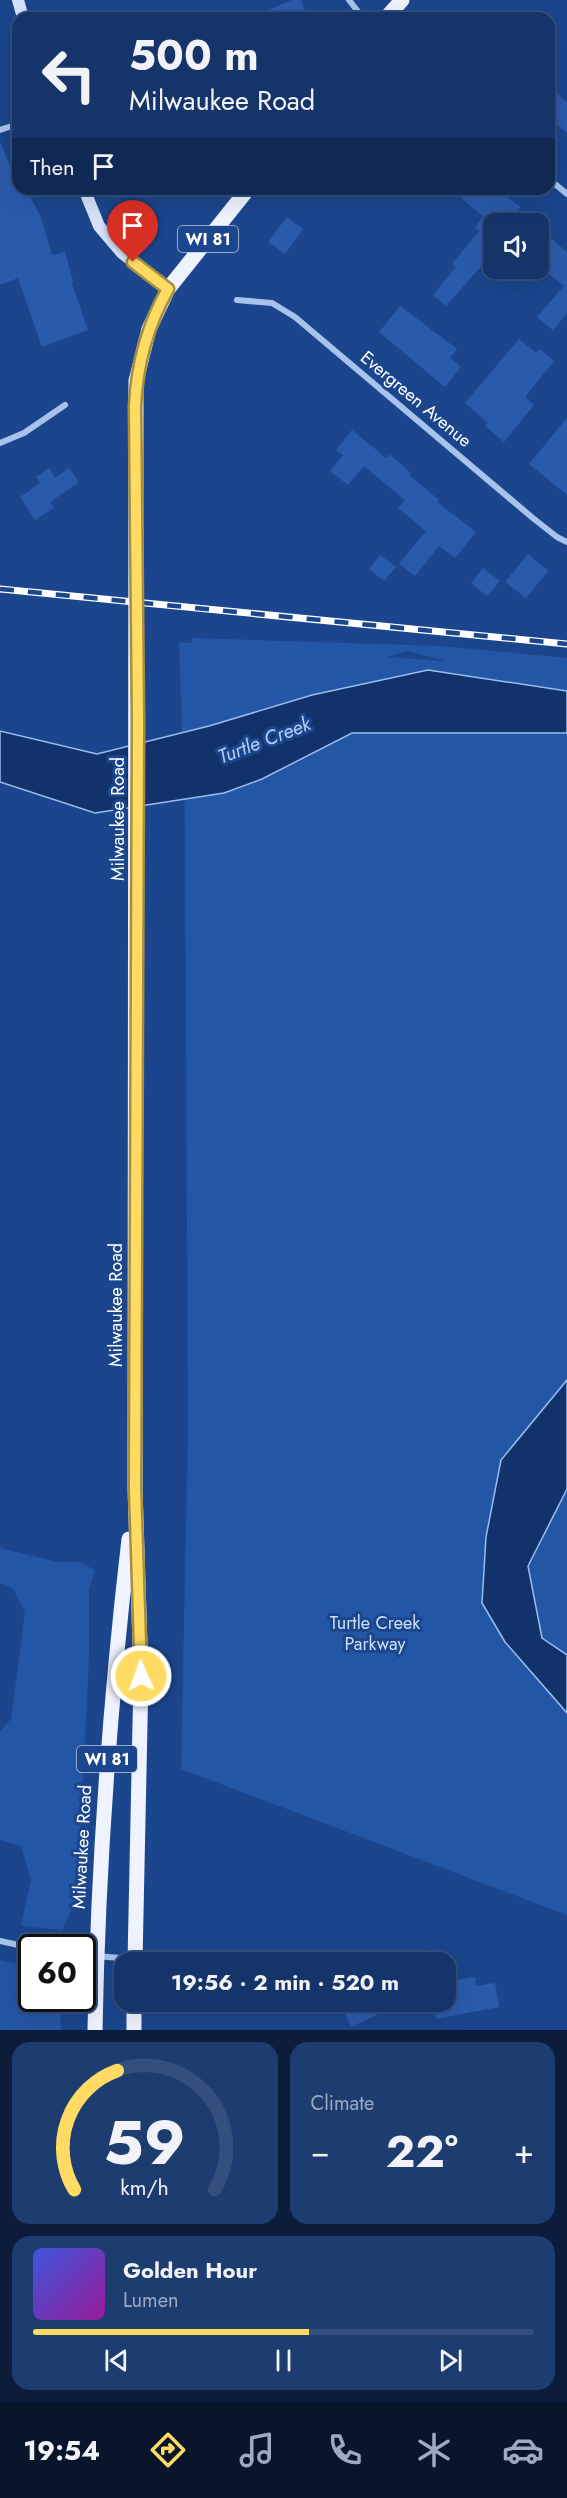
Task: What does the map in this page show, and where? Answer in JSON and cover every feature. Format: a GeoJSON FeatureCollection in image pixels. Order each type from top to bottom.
{"type":"FeatureCollection","features":[{"type":"Feature","properties":{"kind":"main road"},"geometry":{"type":"LineString","coordinates":[[392,12],[402,0]]}},
{"type":"Feature","properties":{"kind":"main road","name":"WI 81"},"geometry":{"type":"LineString","coordinates":[[168,289],[243,195]]}},
{"type":"Feature","properties":{"kind":"main road","name":"Milwaukee Road"},"geometry":{"type":"LineString","coordinates":[[135,1952],[141,1676],[135,1488],[138,701],[136,381],[149,329],[168,289]]}},
{"type":"Feature","properties":{"kind":"main road","name":"Milwaukee Road"},"geometry":{"type":"LineString","coordinates":[[91,1934],[113,1675],[135,1488]]}},
{"type":"Feature","properties":{"kind":"main road","name":"Milwaukee Road"},"geometry":{"type":"LineString","coordinates":[[94,2012],[95,2030]]}},
{"type":"Feature","properties":{"kind":"main road"},"geometry":{"type":"LineString","coordinates":[[134,2012],[134,2030]]}},
{"type":"Feature","properties":{"kind":"street"},"geometry":{"type":"LineString","coordinates":[[349,0],[358,12]]}},
{"type":"Feature","properties":{"kind":"street"},"geometry":{"type":"LineString","coordinates":[[555,184],[567,194]]}},
{"type":"Feature","properties":{"kind":"street"},"geometry":{"type":"LineString","coordinates":[[86,195],[99,226],[122,253],[168,289]]}},
{"type":"Feature","properties":{"kind":"street","name":"Evergreen Avenue"},"geometry":{"type":"LineString","coordinates":[[237,300],[272,303],[295,316],[534,519],[567,542]]}},
{"type":"Feature","properties":{"kind":"street"},"geometry":{"type":"LineString","coordinates":[[0,442],[24,434],[65,405]]}},
{"type":"Feature","properties":{"kind":"street"},"geometry":{"type":"LineString","coordinates":[[0,1941],[18,1945]]}},
{"type":"Feature","properties":{"kind":"street"},"geometry":{"type":"LineString","coordinates":[[96,1957],[114,1958]]}},
{"type":"Feature","properties":{"kind":"green space","name":"Turtle Creek Parkway"},"geometry":{"type":"Polygon","coordinates":[[[192,638],[440,646],[567,658],[567,1915],[181,1769],[188,1432],[185,825],[179,642],[192,643],[192,638]],[[406,651],[387,657],[443,661],[406,651]]]}},
{"type":"Feature","properties":{"kind":"green space"},"geometry":{"type":"Polygon","coordinates":[[[0,1548],[57,1562],[80,1562],[95,1570],[89,1589],[89,1659],[77,1898],[62,1930],[21,1926],[31,1880],[21,1846],[0,1840],[0,1732],[11,1719],[25,1612],[13,1589],[0,1583],[0,1548]]]}},
{"type":"Feature","properties":{"kind":"green space"},"geometry":{"type":"Polygon","coordinates":[[[0,1960],[18,1963],[18,2012],[60,2012],[61,2030],[0,2030],[0,1960]]]}},
{"type":"Feature","properties":{"kind":"water","name":"Turtle Creek"},"geometry":{"type":"Polygon","coordinates":[[[428,670],[567,691],[567,733],[352,733],[262,779],[224,793],[95,813],[0,782],[0,731],[97,754],[209,726],[312,695],[428,670]]]}},
{"type":"Feature","properties":{"kind":"water"},"geometry":{"type":"Polygon","coordinates":[[[567,1380],[567,1489],[528,1566],[542,1638],[567,1655],[567,1713],[505,1642],[482,1603],[486,1537],[501,1460],[567,1380]]]}},
{"type":"Feature","properties":{"kind":"building"},"geometry":{"type":"Polygon","coordinates":[[[292,0],[301,0],[306,12],[263,12],[292,0]]]}},
{"type":"Feature","properties":{"kind":"building"},"geometry":{"type":"Polygon","coordinates":[[[555,92],[567,102],[567,133],[555,123],[555,92]]]}},
{"type":"Feature","properties":{"kind":"building"},"geometry":{"type":"Polygon","coordinates":[[[0,142],[12,170],[12,195],[29,195],[40,215],[52,255],[65,252],[73,281],[71,281],[88,330],[42,347],[18,278],[0,285],[0,142]]]}},
{"type":"Feature","properties":{"kind":"building"},"geometry":{"type":"Polygon","coordinates":[[[457,195],[504,195],[521,207],[517,213],[483,213],[483,216],[457,195]]]}},
{"type":"Feature","properties":{"kind":"building"},"geometry":{"type":"Polygon","coordinates":[[[483,216],[483,264],[446,306],[433,295],[456,267],[452,264],[479,231],[475,228],[483,216]]]}},
{"type":"Feature","properties":{"kind":"building"},"geometry":{"type":"Polygon","coordinates":[[[287,217],[303,229],[285,254],[268,242],[287,217]]]}},
{"type":"Feature","properties":{"kind":"building"},"geometry":{"type":"Polygon","coordinates":[[[549,236],[567,252],[567,313],[553,330],[537,317],[564,286],[549,274],[549,236]]]}},
{"type":"Feature","properties":{"kind":"building"},"geometry":{"type":"Polygon","coordinates":[[[400,306],[457,349],[450,358],[461,367],[445,387],[379,332],[400,306]]]}},
{"type":"Feature","properties":{"kind":"building"},"geometry":{"type":"Polygon","coordinates":[[[519,339],[536,353],[540,349],[554,361],[525,397],[534,405],[504,442],[485,426],[488,423],[465,403],[519,339]]]}},
{"type":"Feature","properties":{"kind":"building"},"geometry":{"type":"Polygon","coordinates":[[[567,418],[567,495],[529,464],[567,418]]]}},
{"type":"Feature","properties":{"kind":"building"},"geometry":{"type":"Polygon","coordinates":[[[352,430],[386,458],[389,454],[411,473],[409,475],[439,500],[437,502],[476,532],[455,558],[439,546],[415,576],[399,564],[426,531],[398,508],[405,500],[364,466],[348,485],[330,471],[343,455],[336,450],[352,430]]]}},
{"type":"Feature","properties":{"kind":"building"},"geometry":{"type":"Polygon","coordinates":[[[49,468],[55,478],[69,468],[79,482],[50,502],[54,508],[35,520],[20,497],[40,483],[36,477],[49,468]]]}},
{"type":"Feature","properties":{"kind":"building"},"geometry":{"type":"Polygon","coordinates":[[[528,554],[548,571],[526,598],[505,582],[528,554]]]}},
{"type":"Feature","properties":{"kind":"building"},"geometry":{"type":"Polygon","coordinates":[[[380,555],[396,567],[384,581],[369,569],[380,555]]]}},
{"type":"Feature","properties":{"kind":"building"},"geometry":{"type":"Polygon","coordinates":[[[483,568],[500,581],[487,596],[471,583],[483,568]]]}},
{"type":"Feature","properties":{"kind":"building"},"geometry":{"type":"Polygon","coordinates":[[[475,1977],[476,1986],[495,1983],[499,2007],[436,2019],[435,2012],[456,2012],[456,1980],[475,1977]]]}},
{"type":"Feature","properties":{"kind":"building"},"geometry":{"type":"Polygon","coordinates":[[[344,2012],[383,2012],[351,2027],[344,2012]]]}},
{"type":"Feature","properties":{"kind":"railway"},"geometry":{"type":"LineString","coordinates":[[0,589],[567,644]]}},
{"type":"Feature","properties":{"kind":"route"},"geometry":{"type":"LineString","coordinates":[[133,262],[168,289],[157,309],[140,357],[135,406],[138,722],[135,1488],[141,1676]]}}]}
